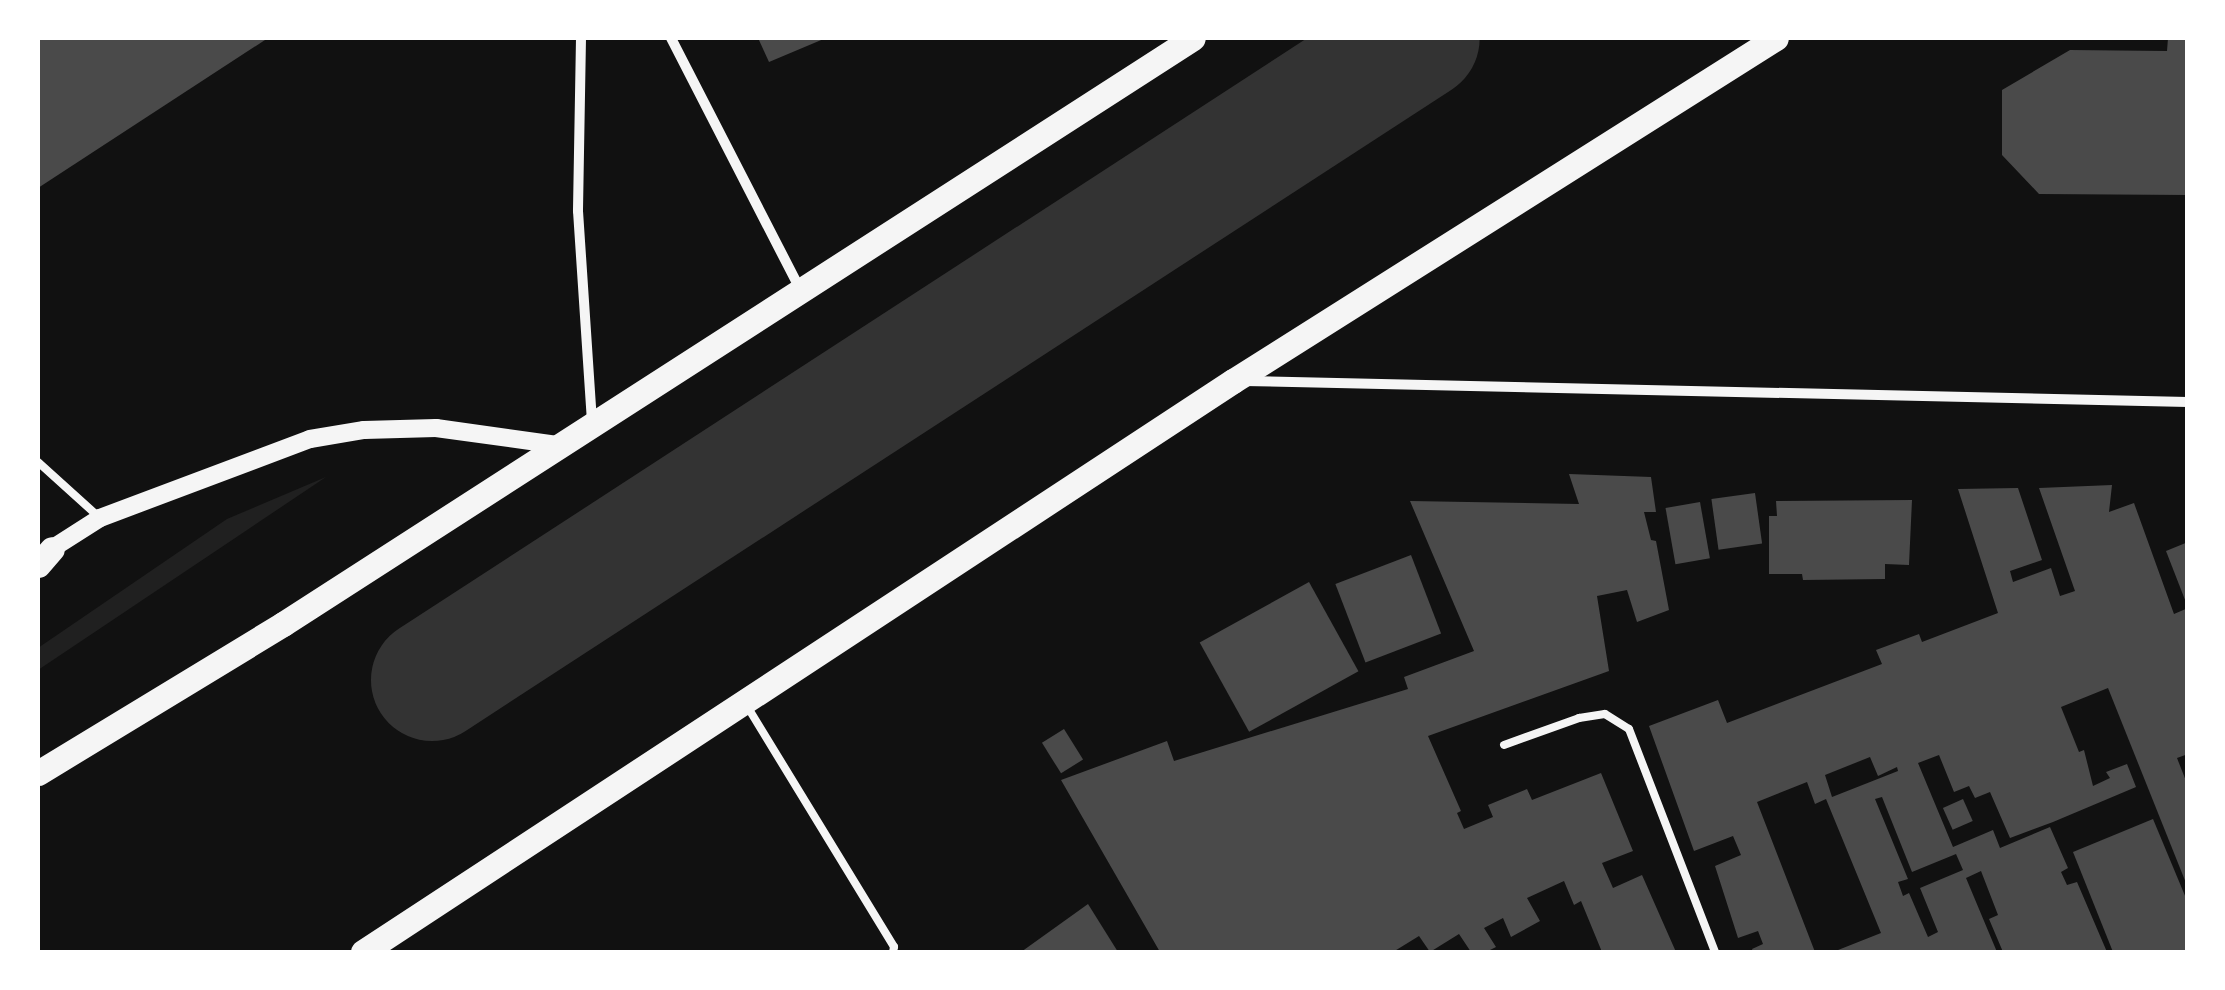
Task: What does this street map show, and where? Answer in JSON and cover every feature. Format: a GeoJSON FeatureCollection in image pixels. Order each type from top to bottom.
{"type":"FeatureCollection","features":[{"type":"Feature","properties":{"kind":"main road"},"geometry":{"type":"LineString","coordinates":[[38,773],[283,624],[1192,38]]}},
{"type":"Feature","properties":{"kind":"main road"},"geometry":{"type":"LineString","coordinates":[[1711,76],[1749,38]]}},
{"type":"Feature","properties":{"kind":"main road"},"geometry":{"type":"LineString","coordinates":[[363,952],[1232,380],[1776,38]]}},
{"type":"Feature","properties":{"kind":"street"},"geometry":{"type":"LineString","coordinates":[[580,38],[578,211],[592,423]]}},
{"type":"Feature","properties":{"kind":"street"},"geometry":{"type":"LineString","coordinates":[[671,38],[800,290]]}},
{"type":"Feature","properties":{"kind":"street"},"geometry":{"type":"LineString","coordinates":[[1232,380],[2188,402]]}},
{"type":"Feature","properties":{"kind":"street"},"geometry":{"type":"LineString","coordinates":[[42,557],[100,518],[310,439],[364,430],[436,428],[559,445]]}},
{"type":"Feature","properties":{"kind":"lane"},"geometry":{"type":"LineString","coordinates":[[38,462],[100,518]]}},
{"type":"Feature","properties":{"kind":"lane"},"geometry":{"type":"LineString","coordinates":[[745,702],[894,947],[893,952]]}},
{"type":"Feature","properties":{"kind":"lane"},"geometry":{"type":"LineString","coordinates":[[1504,745],[1578,718],[1605,714],[1629,729],[1715,952]]}},
{"type":"Feature","properties":{"kind":"shaded area"},"geometry":{"type":"Polygon","coordinates":[[[326,477],[38,670],[38,648],[227,519],[326,477]]]}},
{"type":"Feature","properties":{"kind":"building"},"geometry":{"type":"Polygon","coordinates":[[[38,38],[268,38],[38,188],[38,38]]]}},
{"type":"Feature","properties":{"kind":"building"},"geometry":{"type":"Polygon","coordinates":[[[758,38],[826,38],[769,62],[758,38]]]}},
{"type":"Feature","properties":{"kind":"building"},"geometry":{"type":"Polygon","coordinates":[[[2168,38],[2188,38],[2188,195],[2039,194],[2002,155],[2002,90],[2070,50],[2167,51],[2168,38]]]}},
{"type":"Feature","properties":{"kind":"building"},"geometry":{"type":"Polygon","coordinates":[[[1569,474],[1651,477],[1656,512],[1644,512],[1651,540],[1656,541],[1669,610],[1637,622],[1627,590],[1597,596],[1609,671],[1428,736],[1461,811],[1457,813],[1464,829],[1493,817],[1488,805],[1527,789],[1532,800],[1601,773],[1633,851],[1602,863],[1613,888],[1642,875],[1676,952],[1602,952],[1581,901],[1574,905],[1564,881],[1527,898],[1540,921],[1511,937],[1503,918],[1484,928],[1496,947],[1486,952],[1471,952],[1459,934],[1430,952],[1419,936],[1393,952],[1160,952],[1061,780],[1167,741],[1174,761],[1408,689],[1404,677],[1474,651],[1410,501],[1579,504],[1569,474]]]}},
{"type":"Feature","properties":{"kind":"building"},"geometry":{"type":"Polygon","coordinates":[[[2112,485],[2109,512],[2134,503],[2174,614],[2188,608],[2188,754],[2177,758],[2188,786],[2188,888],[2108,688],[2061,707],[2079,752],[2084,750],[2093,786],[2110,778],[2106,772],[2127,764],[2136,787],[2053,822],[2010,838],[1990,792],[1975,798],[1969,786],[1954,792],[1939,755],[1918,763],[1953,847],[1993,830],[2000,848],[2050,827],[2068,868],[2061,872],[2067,885],[2077,882],[2107,952],[2003,952],[1989,919],[1998,915],[1981,871],[1966,878],[1997,952],[1833,952],[1881,933],[1826,799],[1815,804],[1807,782],[1757,802],[1815,952],[1753,952],[1763,944],[1758,931],[1738,938],[1715,866],[1741,855],[1733,836],[1694,851],[1649,726],[1718,700],[1727,723],[1882,664],[1876,650],[1919,634],[1922,642],[1998,613],[1958,489],[2018,488],[2042,560],[2010,571],[2013,582],[2051,568],[2060,596],[2075,591],[2039,488],[2112,485]],[[1870,757],[1825,775],[1832,797],[1898,771],[1897,767],[1878,776],[1870,757]],[[1882,797],[1875,799],[1908,879],[1898,882],[1903,896],[1909,893],[1928,937],[1938,932],[1920,888],[1963,870],[1956,854],[1912,872],[1882,797]]]}},
{"type":"Feature","properties":{"kind":"building"},"geometry":{"type":"Polygon","coordinates":[[[1755,493],[1762,544],[1719,550],[1711,499],[1755,493]]]}},
{"type":"Feature","properties":{"kind":"building"},"geometry":{"type":"Polygon","coordinates":[[[1912,500],[1909,565],[1885,564],[1885,579],[1803,580],[1802,574],[1769,574],[1769,516],[1777,516],[1776,501],[1912,500]]]}},
{"type":"Feature","properties":{"kind":"building"},"geometry":{"type":"Polygon","coordinates":[[[1700,502],[1710,558],[1675,564],[1666,508],[1700,502]]]}},
{"type":"Feature","properties":{"kind":"building"},"geometry":{"type":"Polygon","coordinates":[[[2188,542],[2188,605],[2187,605],[2166,551],[2188,542]]]}},
{"type":"Feature","properties":{"kind":"building"},"geometry":{"type":"Polygon","coordinates":[[[1411,555],[1441,633],[1365,662],[1335,584],[1411,555]]]}},
{"type":"Feature","properties":{"kind":"building"},"geometry":{"type":"Polygon","coordinates":[[[1309,582],[1358,671],[1249,732],[1200,643],[1309,582]]]}},
{"type":"Feature","properties":{"kind":"building"},"geometry":{"type":"Polygon","coordinates":[[[1064,729],[1083,760],[1061,773],[1042,743],[1064,729]]]}},
{"type":"Feature","properties":{"kind":"building"},"geometry":{"type":"Polygon","coordinates":[[[1963,799],[1973,821],[1953,830],[1943,808],[1963,799]]]}},
{"type":"Feature","properties":{"kind":"building"},"geometry":{"type":"Polygon","coordinates":[[[2153,819],[2188,903],[2188,952],[2113,952],[2073,852],[2153,819]]]}},
{"type":"Feature","properties":{"kind":"building"},"geometry":{"type":"Polygon","coordinates":[[[1088,904],[1118,952],[1021,952],[1088,904]]]}},
{"type":"Feature","properties":{"kind":"waterway"},"geometry":{"type":"LineString","coordinates":[[432,680],[1419,38]]}}]}
